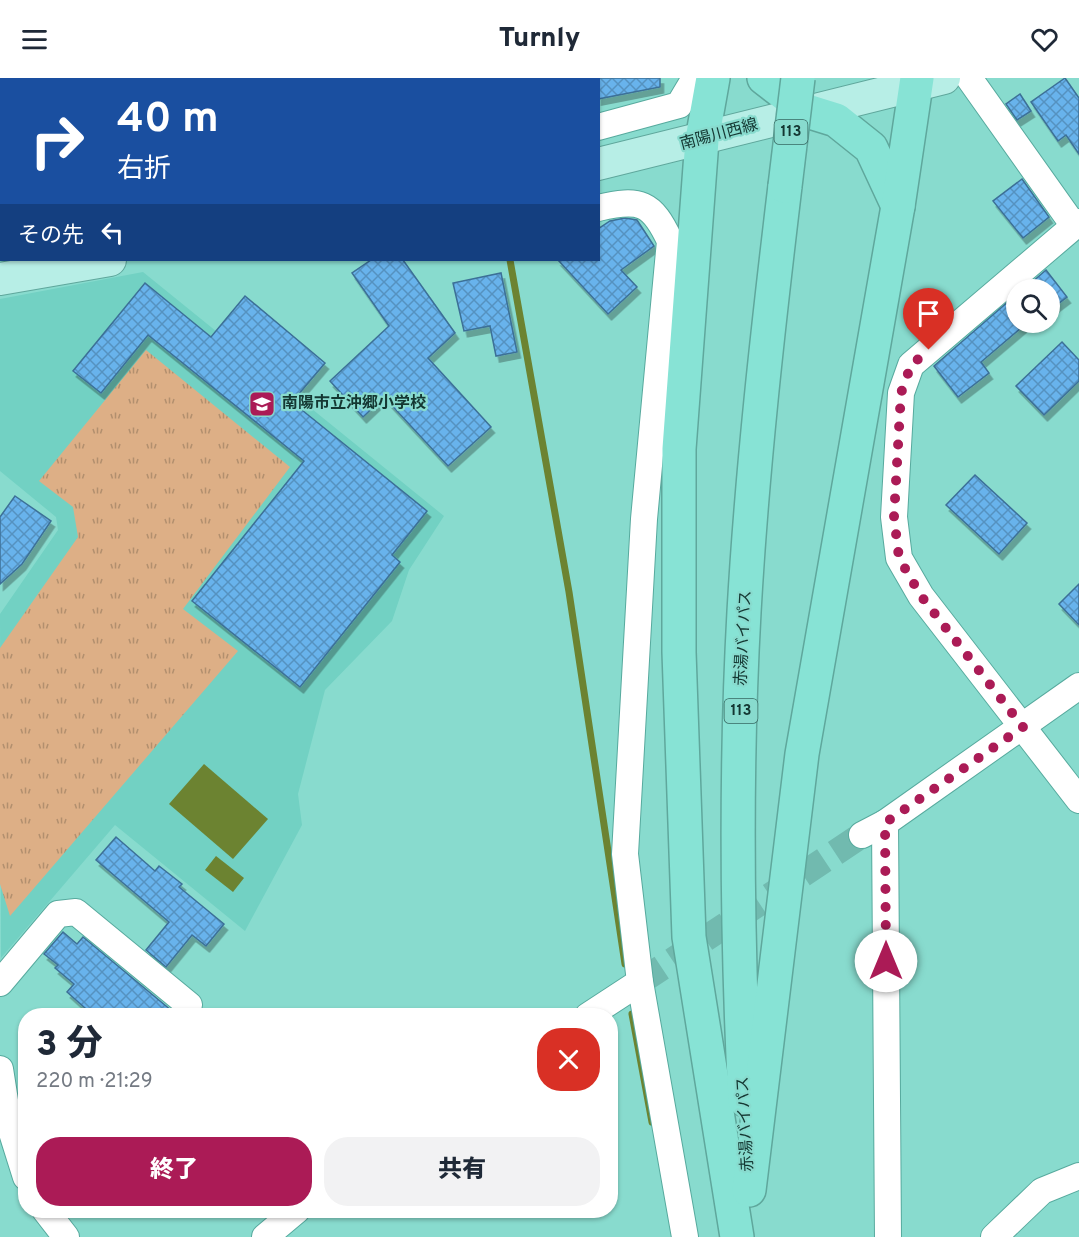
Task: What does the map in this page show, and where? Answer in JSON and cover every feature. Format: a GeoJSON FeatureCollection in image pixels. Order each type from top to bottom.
{"type":"FeatureCollection","features":[{"type":"Feature","properties":{"kind":"highway"},"geometry":{"type":"LineString","coordinates":[[713,78],[702,140],[679,449],[680,664],[689,937],[737,1237]]}},
{"type":"Feature","properties":{"kind":"highway"},"geometry":{"type":"LineString","coordinates":[[764,78],[807,111],[836,120],[871,148],[898,206]]}},
{"type":"Feature","properties":{"kind":"highway","name":"赤湯バイパス"},"geometry":{"type":"LineString","coordinates":[[753,1237],[741,1014],[739,757],[744,612],[769,321],[798,78]]}},
{"type":"Feature","properties":{"kind":"highway"},"geometry":{"type":"LineString","coordinates":[[750,1191],[802,754],[898,206],[926,80]]}},
{"type":"Feature","properties":{"kind":"main road","name":"南陽川西線"},"geometry":{"type":"LineString","coordinates":[[600,164],[702,140],[926,80]]}},
{"type":"Feature","properties":{"kind":"main road"},"geometry":{"type":"LineString","coordinates":[[0,279],[104,261]]}},
{"type":"Feature","properties":{"kind":"street"},"geometry":{"type":"LineString","coordinates":[[600,126],[679,105],[695,78]]}},
{"type":"Feature","properties":{"kind":"street"},"geometry":{"type":"LineString","coordinates":[[969,78],[1077,224],[911,365],[901,393],[894,517],[899,558],[921,596],[1079,800]]}},
{"type":"Feature","properties":{"kind":"street"},"geometry":{"type":"LineString","coordinates":[[600,208],[624,202],[645,204],[660,219],[670,241],[644,519],[625,854],[640,982],[685,1237]]}},
{"type":"Feature","properties":{"kind":"street"},"geometry":{"type":"LineString","coordinates":[[862,835],[885,823],[1079,686]]}},
{"type":"Feature","properties":{"kind":"street"},"geometry":{"type":"LineString","coordinates":[[885,823],[888,1237]]}},
{"type":"Feature","properties":{"kind":"street"},"geometry":{"type":"LineString","coordinates":[[0,982],[58,914],[76,912],[189,1005]]}},
{"type":"Feature","properties":{"kind":"street"},"geometry":{"type":"LineString","coordinates":[[600,1008],[640,982]]}},
{"type":"Feature","properties":{"kind":"street"},"geometry":{"type":"LineString","coordinates":[[0,1069],[8,1120],[18,1152]]}},
{"type":"Feature","properties":{"kind":"street"},"geometry":{"type":"LineString","coordinates":[[994,1237],[1042,1191],[1079,1176]]}},
{"type":"Feature","properties":{"kind":"street"},"geometry":{"type":"LineString","coordinates":[[51,1218],[66,1237]]}},
{"type":"Feature","properties":{"kind":"street"},"geometry":{"type":"LineString","coordinates":[[265,1237],[288,1218]]}},
{"type":"Feature","properties":{"kind":"shaded area"},"geometry":{"type":"Polygon","coordinates":[[[143,272],[444,516],[409,570],[392,621],[325,690],[298,794],[302,825],[245,931],[115,825],[1,958],[0,614],[58,530],[56,517],[0,471],[0,299],[143,272]]]}},
{"type":"Feature","properties":{"kind":"shaded area"},"geometry":{"type":"Polygon","coordinates":[[[204,764],[268,819],[233,859],[169,804],[204,764]]]}},
{"type":"Feature","properties":{"kind":"shaded area"},"geometry":{"type":"Polygon","coordinates":[[[216,856],[244,878],[233,892],[205,870],[216,856]]]}},
{"type":"Feature","properties":{"kind":"green space"},"geometry":{"type":"Polygon","coordinates":[[[146,350],[290,467],[183,609],[238,651],[10,916],[0,884],[0,648],[78,537],[73,507],[39,481],[146,350]]]}},
{"type":"Feature","properties":{"kind":"building"},"geometry":{"type":"Polygon","coordinates":[[[600,78],[660,78],[660,87],[600,99],[600,78]]]}},
{"type":"Feature","properties":{"kind":"building"},"geometry":{"type":"Polygon","coordinates":[[[1065,78],[1079,98],[1079,154],[1066,135],[1058,141],[1031,102],[1065,78]]]}},
{"type":"Feature","properties":{"kind":"building"},"geometry":{"type":"Polygon","coordinates":[[[1020,94],[1031,111],[1017,120],[1006,104],[1020,94]]]}},
{"type":"Feature","properties":{"kind":"building"},"geometry":{"type":"Polygon","coordinates":[[[1022,179],[1049,217],[1023,238],[993,201],[1022,179]]]}},
{"type":"Feature","properties":{"kind":"building"},"geometry":{"type":"Polygon","coordinates":[[[625,218],[637,220],[654,246],[621,270],[637,287],[608,314],[559,261],[600,261],[600,228],[610,221],[625,218]]]}},
{"type":"Feature","properties":{"kind":"building"},"geometry":{"type":"Polygon","coordinates":[[[370,261],[404,261],[455,333],[428,358],[491,427],[448,466],[384,397],[363,417],[330,381],[389,326],[352,273],[370,261]]]}},
{"type":"Feature","properties":{"kind":"building"},"geometry":{"type":"Polygon","coordinates":[[[1046,270],[1053,279],[1036,279],[1046,270]]]}},
{"type":"Feature","properties":{"kind":"building"},"geometry":{"type":"Polygon","coordinates":[[[501,273],[517,352],[496,356],[490,326],[464,331],[453,283],[501,273]]]}},
{"type":"Feature","properties":{"kind":"building"},"geometry":{"type":"Polygon","coordinates":[[[145,283],[211,337],[245,296],[325,363],[292,402],[427,511],[392,555],[400,562],[300,687],[192,601],[304,461],[148,335],[101,393],[73,371],[145,283]]]}},
{"type":"Feature","properties":{"kind":"building"},"geometry":{"type":"Polygon","coordinates":[[[1060,288],[1067,297],[1060,302],[1060,288]]]}},
{"type":"Feature","properties":{"kind":"building"},"geometry":{"type":"Polygon","coordinates":[[[1006,304],[1006,333],[1015,333],[981,362],[989,373],[958,397],[934,366],[1006,304]]]}},
{"type":"Feature","properties":{"kind":"building"},"geometry":{"type":"Polygon","coordinates":[[[1062,342],[1079,360],[1079,381],[1044,415],[1016,386],[1062,342]]]}},
{"type":"Feature","properties":{"kind":"building"},"geometry":{"type":"Polygon","coordinates":[[[975,475],[1027,523],[999,554],[946,505],[975,475]]]}},
{"type":"Feature","properties":{"kind":"building"},"geometry":{"type":"Polygon","coordinates":[[[15,496],[51,521],[22,564],[0,584],[0,517],[15,496]]]}},
{"type":"Feature","properties":{"kind":"building"},"geometry":{"type":"Polygon","coordinates":[[[1079,584],[1079,625],[1059,604],[1079,584]]]}},
{"type":"Feature","properties":{"kind":"building"},"geometry":{"type":"Polygon","coordinates":[[[116,837],[155,871],[159,866],[182,884],[179,887],[224,924],[206,946],[192,935],[166,967],[146,950],[169,922],[96,860],[116,837]]]}},
{"type":"Feature","properties":{"kind":"building"},"geometry":{"type":"Polygon","coordinates":[[[63,932],[77,944],[83,937],[168,1008],[85,1008],[67,992],[74,984],[55,968],[58,965],[44,954],[63,932]]]}},
{"type":"Feature","properties":{"kind":"waterway"},"geometry":{"type":"LineString","coordinates":[[510,261],[569,592],[625,964]]}},
{"type":"Feature","properties":{"kind":"waterway"},"geometry":{"type":"LineString","coordinates":[[632,1014],[652,1122]]}},
{"type":"Feature","properties":{"kind":"tunnel"},"geometry":{"type":"LineString","coordinates":[[640,982],[862,835]]}},
{"type":"Feature","properties":{"kind":"place","name":"南陽市立沖郷小学校"},"geometry":{"type":"Point","coordinates":[262,404]}},
{"type":"Feature","properties":{"kind":"route"},"geometry":{"type":"LineString","coordinates":[[886,961],[885,823],[1023,727],[921,596],[899,558],[894,517],[901,393],[911,365],[929,350]]}}]}
